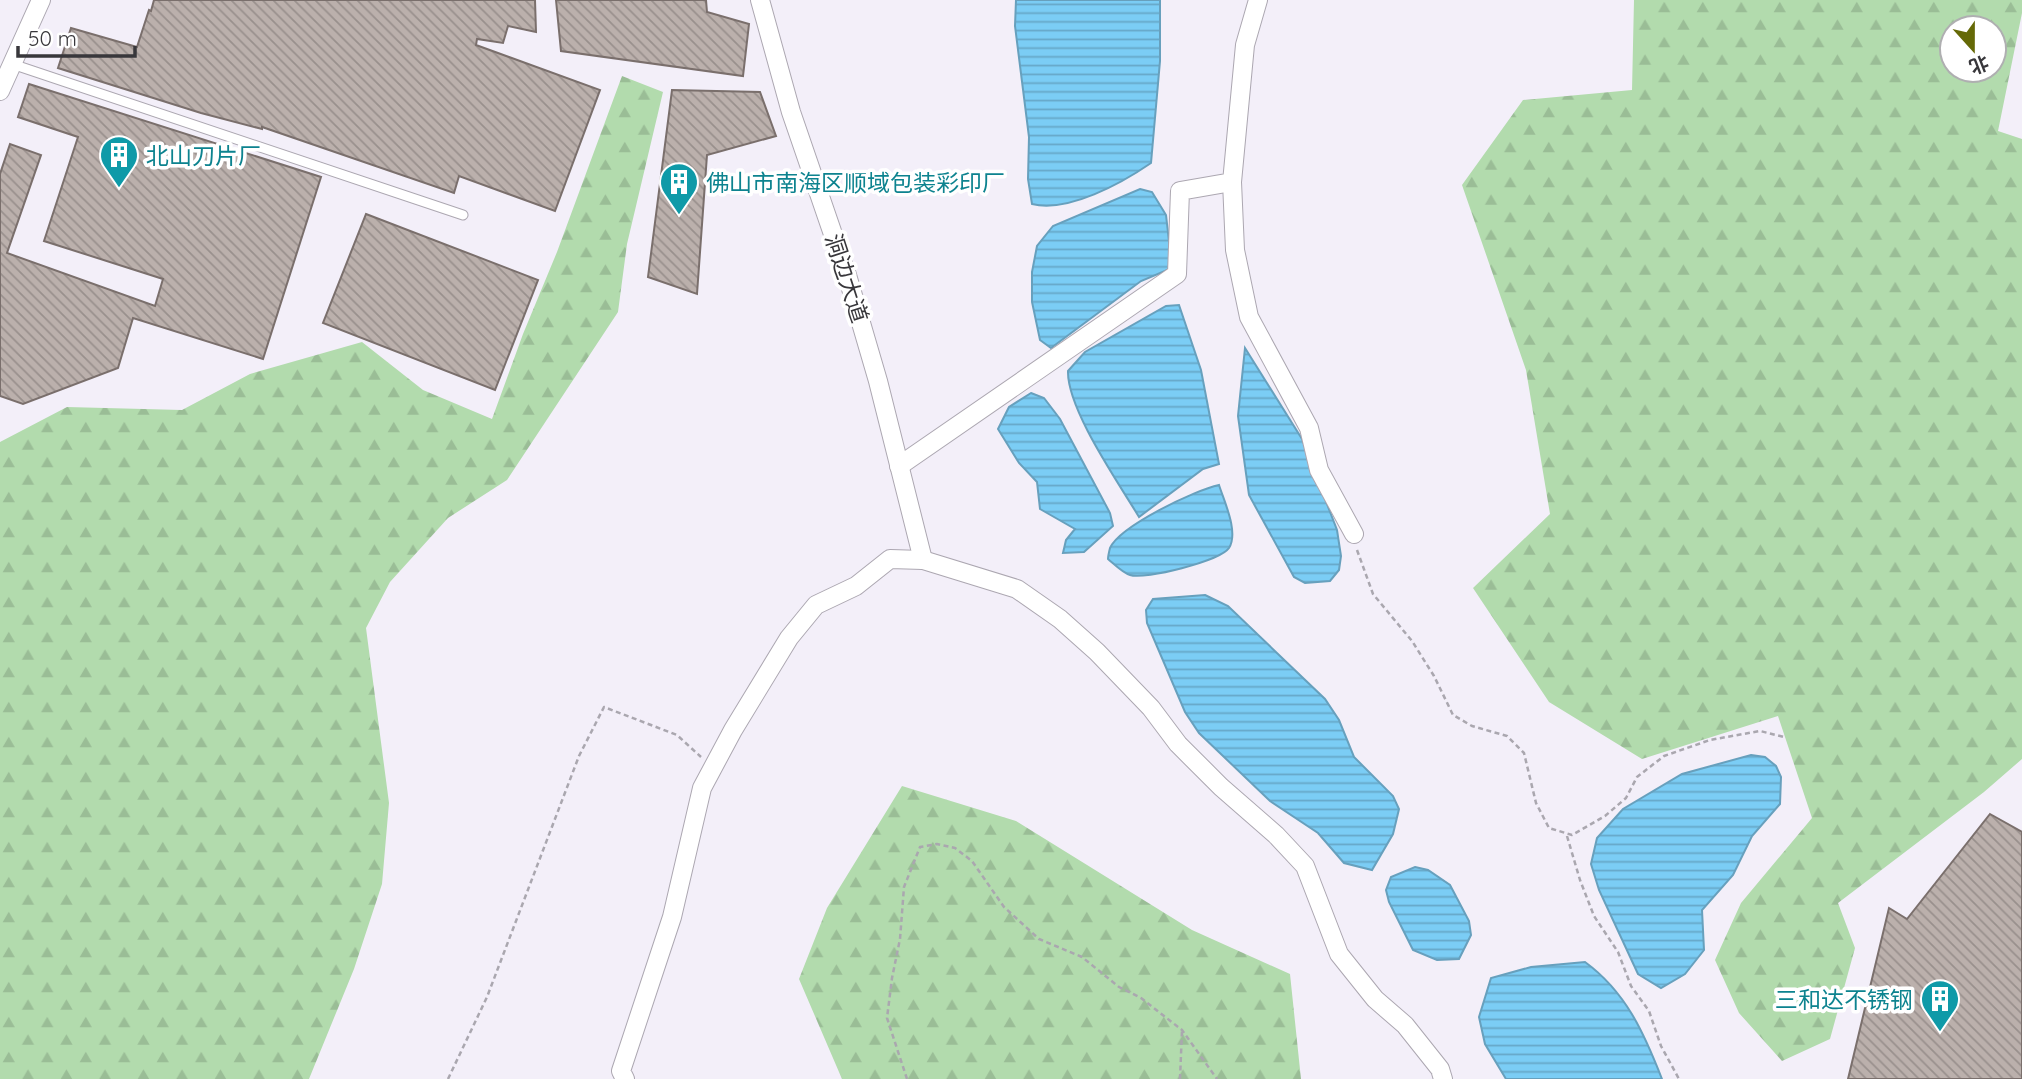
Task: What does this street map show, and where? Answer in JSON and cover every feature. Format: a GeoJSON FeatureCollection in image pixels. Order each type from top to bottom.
{"type":"FeatureCollection","features":[{"type":"Feature","properties":{"kind":"street"},"geometry":{"type":"LineString","coordinates":[[0,91],[41,0]]}},
{"type":"Feature","properties":{"kind":"street","name":"洞边大道"},"geometry":{"type":"LineString","coordinates":[[760,0],[791,112],[847,275],[923,560]]}},
{"type":"Feature","properties":{"kind":"street"},"geometry":{"type":"LineString","coordinates":[[1244,0],[1255,9],[1245,45],[1232,182],[1235,250],[1249,317],[1308,428],[1320,471],[1354,534]]}},
{"type":"Feature","properties":{"kind":"street"},"geometry":{"type":"LineString","coordinates":[[899,466],[1177,274],[1180,191],[1232,182]]}},
{"type":"Feature","properties":{"kind":"street"},"geometry":{"type":"LineString","coordinates":[[625,1079],[621,1070],[672,917],[702,788],[789,638],[816,605],[856,586],[890,559],[923,560],[1017,589],[1060,619],[1097,652],[1151,708],[1178,744],[1221,787],[1276,835],[1305,866],[1339,954],[1375,999],[1405,1025],[1440,1069],[1443,1079]]}},
{"type":"Feature","properties":{"kind":"lane"},"geometry":{"type":"LineString","coordinates":[[12,64],[463,215]]}},
{"type":"Feature","properties":{"kind":"path"},"geometry":{"type":"LineString","coordinates":[[1354,534],[1373,594],[1412,641],[1434,676],[1453,715],[1472,726],[1507,736],[1524,753],[1536,803],[1549,828],[1567,835],[1587,828],[1626,798],[1637,777],[1664,756],[1710,740],[1760,731],[1784,737]]}},
{"type":"Feature","properties":{"kind":"path"},"geometry":{"type":"LineString","coordinates":[[448,1079],[487,996],[579,756],[604,707],[677,735],[704,760],[715,764]]}},
{"type":"Feature","properties":{"kind":"path"},"geometry":{"type":"LineString","coordinates":[[1567,835],[1594,916],[1618,952],[1631,985],[1649,1011],[1661,1046],[1679,1079]]}},
{"type":"Feature","properties":{"kind":"path"},"geometry":{"type":"LineString","coordinates":[[907,1079],[887,1018],[892,978],[900,939],[904,887],[920,847],[937,844],[955,848],[972,861],[1004,907],[1039,939],[1082,957],[1119,987],[1141,998],[1182,1030],[1217,1079]]}},
{"type":"Feature","properties":{"kind":"path"},"geometry":{"type":"LineString","coordinates":[[1180,1079],[1182,1030]]}},
{"type":"Feature","properties":{"kind":"green space"},"geometry":{"type":"Polygon","coordinates":[[[1634,0],[2022,0],[2022,13],[2008,82],[2008,14],[1938,14],[1938,84],[2008,84],[1998,131],[2022,139],[2022,759],[1984,792],[1838,903],[1855,948],[1830,1039],[1782,1061],[1739,1013],[1715,960],[1741,903],[1812,818],[1778,716],[1642,759],[1549,702],[1473,588],[1550,514],[1526,370],[1462,185],[1523,100],[1632,90],[1634,0]]]}},
{"type":"Feature","properties":{"kind":"green space"},"geometry":{"type":"Polygon","coordinates":[[[622,76],[663,92],[627,244],[618,312],[507,480],[448,518],[390,582],[366,628],[389,803],[382,884],[354,969],[309,1079],[0,1079],[0,442],[67,407],[182,410],[250,374],[362,342],[423,390],[492,419],[622,76]]]}},
{"type":"Feature","properties":{"kind":"green space"},"geometry":{"type":"Polygon","coordinates":[[[902,786],[1016,821],[1192,930],[1290,974],[1301,1079],[842,1079],[799,979],[827,908],[902,786]]]}},
{"type":"Feature","properties":{"kind":"water"},"geometry":{"type":"Polygon","coordinates":[[[1016,0],[1160,0],[1160,61],[1151,163],[1110,187],[1078,200],[1046,206],[1032,204],[1028,179],[1029,137],[1015,26],[1016,0]]]}},
{"type":"Feature","properties":{"kind":"water"},"geometry":{"type":"Polygon","coordinates":[[[1140,189],[1152,192],[1166,215],[1172,268],[1141,281],[1051,348],[1040,340],[1032,302],[1032,272],[1037,246],[1053,226],[1140,189]]]}},
{"type":"Feature","properties":{"kind":"water"},"geometry":{"type":"Polygon","coordinates":[[[1179,305],[1201,370],[1219,464],[1203,469],[1139,517],[1084,425],[1070,387],[1068,371],[1085,352],[1166,306],[1179,305]]]}},
{"type":"Feature","properties":{"kind":"water"},"geometry":{"type":"Polygon","coordinates":[[[1245,348],[1302,439],[1337,530],[1341,556],[1339,570],[1330,581],[1305,583],[1294,577],[1249,495],[1238,416],[1245,348]]]}},
{"type":"Feature","properties":{"kind":"water"},"geometry":{"type":"Polygon","coordinates":[[[1031,393],[1044,398],[1060,419],[1110,513],[1113,526],[1084,552],[1063,553],[1066,540],[1075,529],[1040,509],[1037,482],[1019,463],[998,429],[1009,407],[1031,393]]]}},
{"type":"Feature","properties":{"kind":"water"},"geometry":{"type":"Polygon","coordinates":[[[1219,485],[1230,516],[1232,534],[1229,548],[1223,553],[1182,568],[1138,576],[1127,574],[1108,559],[1110,548],[1117,539],[1143,520],[1177,501],[1219,485]]]}},
{"type":"Feature","properties":{"kind":"water"},"geometry":{"type":"Polygon","coordinates":[[[1205,595],[1228,606],[1325,699],[1339,720],[1354,757],[1393,796],[1399,809],[1393,834],[1372,870],[1344,863],[1318,833],[1270,801],[1199,733],[1185,712],[1147,623],[1146,610],[1153,599],[1205,595]]]}},
{"type":"Feature","properties":{"kind":"water"},"geometry":{"type":"Polygon","coordinates":[[[1751,755],[1765,757],[1776,766],[1781,777],[1780,804],[1752,836],[1733,875],[1702,910],[1704,950],[1685,974],[1661,988],[1638,974],[1599,890],[1591,864],[1597,838],[1623,809],[1682,774],[1751,755]]]}},
{"type":"Feature","properties":{"kind":"water"},"geometry":{"type":"Polygon","coordinates":[[[1415,867],[1428,870],[1450,885],[1469,921],[1471,935],[1459,959],[1437,960],[1413,950],[1389,902],[1386,890],[1391,877],[1415,867]]]}},
{"type":"Feature","properties":{"kind":"water"},"geometry":{"type":"Polygon","coordinates":[[[1585,962],[1612,986],[1623,1000],[1641,1030],[1662,1079],[1506,1079],[1485,1044],[1479,1017],[1491,978],[1531,967],[1585,962]]]}},
{"type":"Feature","properties":{"kind":"building"},"geometry":{"type":"Polygon","coordinates":[[[154,0],[535,0],[536,32],[508,26],[503,43],[477,39],[476,45],[600,90],[555,211],[459,176],[454,193],[262,127],[201,113],[58,68],[71,28],[137,47],[154,0]]]}},
{"type":"Feature","properties":{"kind":"building"},"geometry":{"type":"Polygon","coordinates":[[[556,0],[706,0],[707,12],[749,24],[743,76],[561,51],[556,0]]]}},
{"type":"Feature","properties":{"kind":"building"},"geometry":{"type":"Polygon","coordinates":[[[29,84],[321,177],[263,359],[133,318],[118,368],[23,404],[0,396],[0,174],[10,144],[41,155],[7,253],[155,306],[163,279],[44,241],[78,137],[18,117],[29,84]]]}},
{"type":"Feature","properties":{"kind":"building","name":"佛山市南海区顺域包装彩印厂"},"geometry":{"type":"Polygon","coordinates":[[[672,90],[760,92],[776,136],[707,155],[697,294],[648,277],[672,90]]]}},
{"type":"Feature","properties":{"kind":"building"},"geometry":{"type":"Polygon","coordinates":[[[366,214],[538,280],[495,390],[323,323],[366,214]]]}},
{"type":"Feature","properties":{"kind":"building","name":"三和达不锈钢"},"geometry":{"type":"Polygon","coordinates":[[[1990,814],[2022,832],[2022,1079],[1848,1079],[1889,908],[1907,919],[1990,814]]]}},
{"type":"Feature","properties":{"kind":"place","name":"北山刀片厂"},"geometry":{"type":"Point","coordinates":[119,189]}},
{"type":"Feature","properties":{"kind":"place","name":"佛山市南海区顺域包装彩印厂"},"geometry":{"type":"Point","coordinates":[679,216]}},
{"type":"Feature","properties":{"kind":"place","name":"三和达不锈钢"},"geometry":{"type":"Point","coordinates":[1940,1033]}}]}
